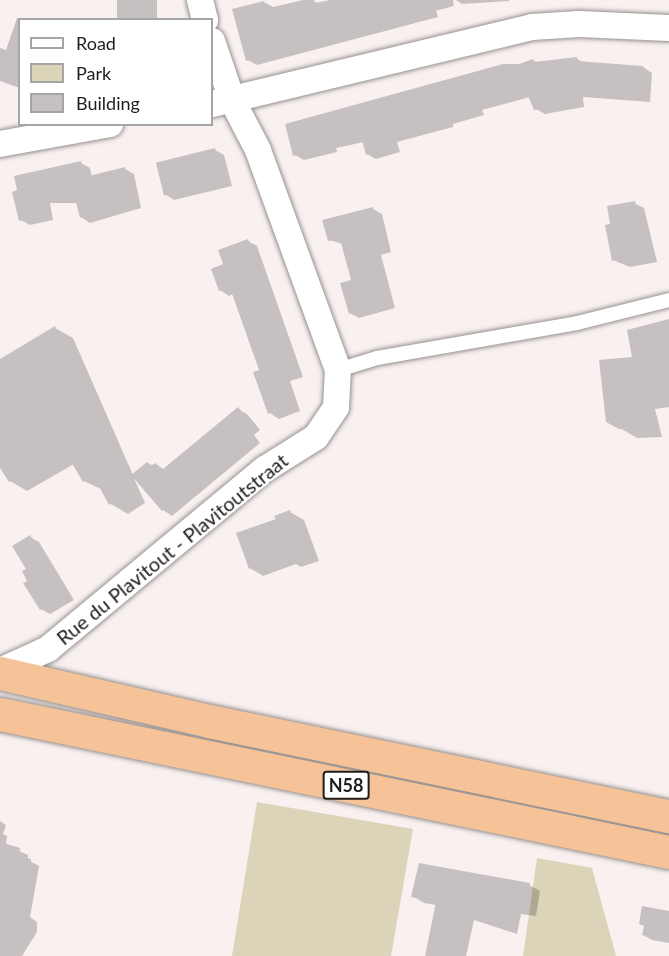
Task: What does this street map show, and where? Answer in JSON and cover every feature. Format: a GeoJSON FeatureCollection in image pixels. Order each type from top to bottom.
{"type":"FeatureCollection","features":[{"type":"Feature","properties":{"kind":"highway","name":"N58"},"geometry":{"type":"LineString","coordinates":[[0,672],[209,721],[669,816]]}},
{"type":"Feature","properties":{"kind":"highway","name":"N58"},"geometry":{"type":"LineString","coordinates":[[0,714],[669,852]]}},
{"type":"Feature","properties":{"kind":"street"},"geometry":{"type":"LineString","coordinates":[[200,0],[205,18]]}},
{"type":"Feature","properties":{"kind":"street"},"geometry":{"type":"LineString","coordinates":[[222,102],[532,27],[579,24],[669,28]]}},
{"type":"Feature","properties":{"kind":"street","name":"Rue du Plavitout - Plavitoutstraat"},"geometry":{"type":"LineString","coordinates":[[0,672],[48,649],[265,469],[316,437],[336,407],[338,370],[258,150],[222,102],[213,47]]}},
{"type":"Feature","properties":{"kind":"street"},"geometry":{"type":"LineString","coordinates":[[0,144],[99,126]]}},
{"type":"Feature","properties":{"kind":"lane"},"geometry":{"type":"LineString","coordinates":[[338,370],[376,358],[577,323],[669,300]]}},
{"type":"Feature","properties":{"kind":"green space"},"geometry":{"type":"Polygon","coordinates":[[[257,802],[413,829],[391,956],[232,956],[257,802]]]}},
{"type":"Feature","properties":{"kind":"green space"},"geometry":{"type":"Polygon","coordinates":[[[537,858],[592,868],[616,956],[523,956],[537,858]]]}},
{"type":"Feature","properties":{"kind":"building"},"geometry":{"type":"Polygon","coordinates":[[[303,0],[314,0],[315,3],[330,0],[453,0],[454,6],[246,61],[232,9],[264,1],[266,9],[303,0]]]}},
{"type":"Feature","properties":{"kind":"building"},"geometry":{"type":"Polygon","coordinates":[[[18,18],[18,87],[0,81],[0,48],[6,50],[18,18]]]}},
{"type":"Feature","properties":{"kind":"building"},"geometry":{"type":"Polygon","coordinates":[[[577,57],[577,61],[643,66],[641,98],[574,93],[576,103],[534,110],[526,91],[474,105],[475,110],[444,119],[445,122],[389,137],[392,147],[366,155],[361,136],[328,143],[329,147],[293,156],[285,124],[503,64],[519,64],[533,59],[534,62],[577,57]]]}},
{"type":"Feature","properties":{"kind":"building"},"geometry":{"type":"Polygon","coordinates":[[[215,148],[223,181],[164,196],[156,163],[215,148]]]}},
{"type":"Feature","properties":{"kind":"building"},"geometry":{"type":"Polygon","coordinates":[[[81,161],[85,177],[125,167],[132,203],[80,218],[75,199],[42,199],[45,215],[19,221],[12,192],[17,190],[14,176],[81,161]]]}},
{"type":"Feature","properties":{"kind":"building"},"geometry":{"type":"Polygon","coordinates":[[[635,201],[648,258],[619,263],[619,259],[612,261],[605,225],[610,224],[607,206],[635,201]]]}},
{"type":"Feature","properties":{"kind":"building"},"geometry":{"type":"Polygon","coordinates":[[[373,207],[383,247],[372,250],[386,303],[349,314],[340,283],[351,280],[340,239],[328,241],[322,220],[373,207]]]}},
{"type":"Feature","properties":{"kind":"building"},"geometry":{"type":"Polygon","coordinates":[[[248,239],[294,372],[282,376],[292,406],[268,414],[253,372],[259,370],[230,288],[219,291],[211,269],[223,264],[218,250],[248,239]]]}},
{"type":"Feature","properties":{"kind":"building"},"geometry":{"type":"Polygon","coordinates":[[[669,319],[669,395],[639,400],[645,427],[619,429],[606,422],[599,360],[632,357],[627,330],[669,319]]]}},
{"type":"Feature","properties":{"kind":"building"},"geometry":{"type":"Polygon","coordinates":[[[55,326],[128,493],[109,505],[93,475],[83,482],[64,450],[9,482],[0,468],[0,359],[55,326]]]}},
{"type":"Feature","properties":{"kind":"building"},"geometry":{"type":"Polygon","coordinates":[[[238,407],[252,425],[246,429],[252,437],[162,511],[131,475],[147,462],[151,466],[155,463],[163,469],[238,407]]]}},
{"type":"Feature","properties":{"kind":"building"},"geometry":{"type":"Polygon","coordinates":[[[290,510],[306,553],[286,560],[285,556],[249,569],[236,533],[276,519],[274,516],[290,510]]]}},
{"type":"Feature","properties":{"kind":"building"},"geometry":{"type":"Polygon","coordinates":[[[30,535],[66,595],[40,610],[23,583],[27,581],[22,571],[26,569],[12,546],[30,535]]]}},
{"type":"Feature","properties":{"kind":"building"},"geometry":{"type":"Polygon","coordinates":[[[0,842],[20,848],[19,856],[31,859],[22,910],[28,915],[28,926],[9,956],[0,956],[0,842]]]}},
{"type":"Feature","properties":{"kind":"building"},"geometry":{"type":"Polygon","coordinates":[[[419,863],[530,883],[525,911],[510,908],[505,929],[463,915],[454,956],[425,956],[436,902],[411,897],[419,863]]]}},
{"type":"Feature","properties":{"kind":"building"},"geometry":{"type":"Polygon","coordinates":[[[642,906],[669,911],[669,941],[642,935],[644,926],[639,924],[642,906]]]}}]}
